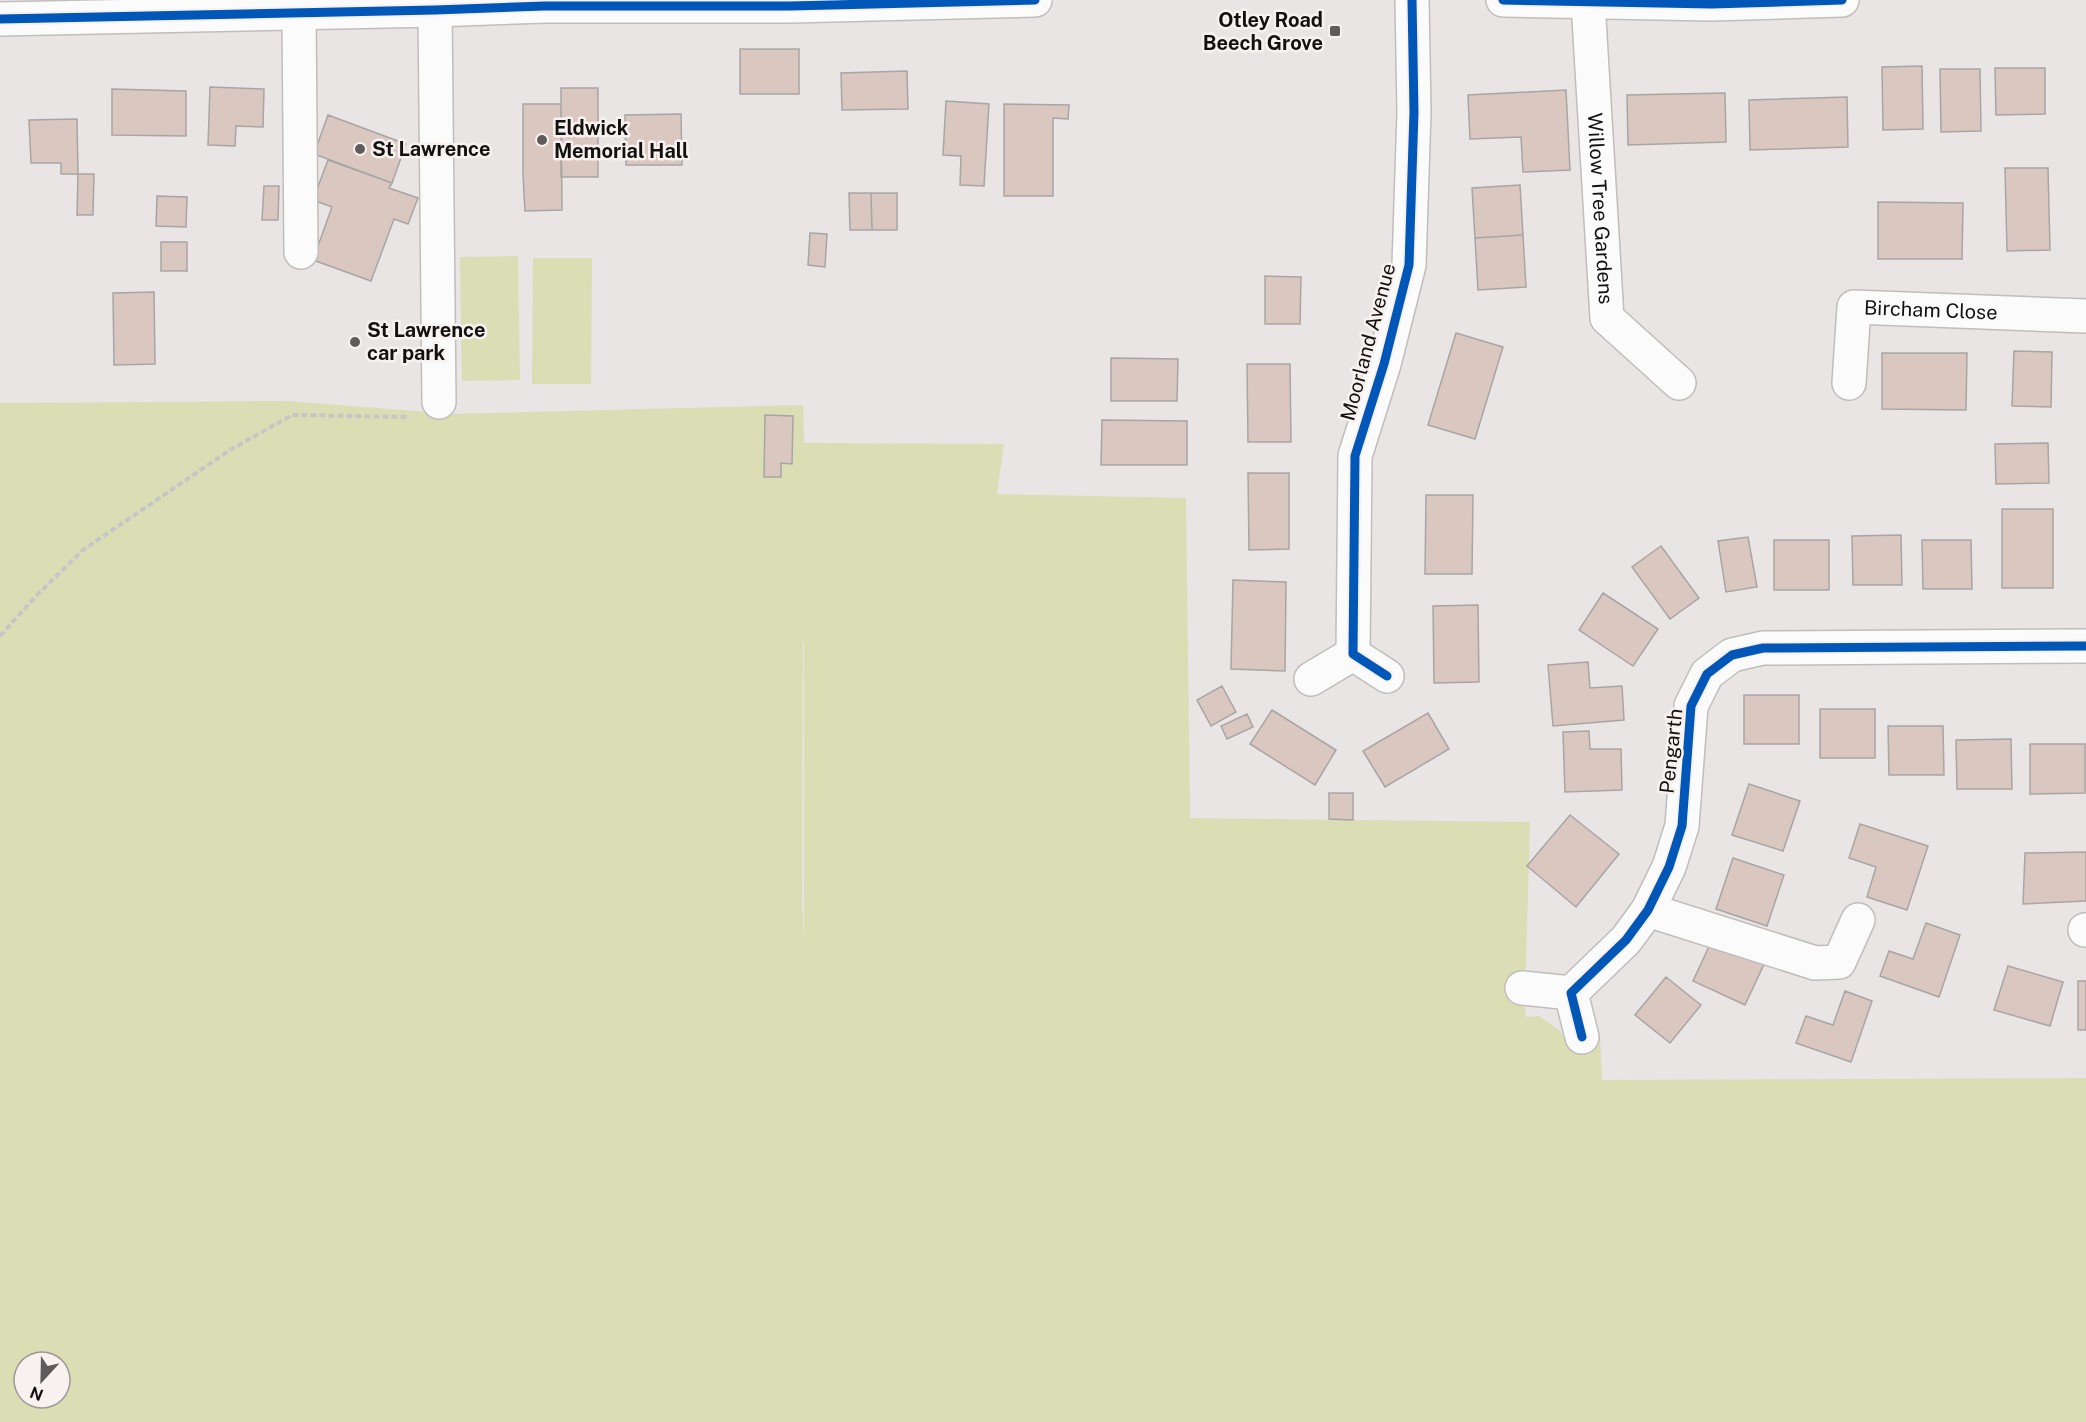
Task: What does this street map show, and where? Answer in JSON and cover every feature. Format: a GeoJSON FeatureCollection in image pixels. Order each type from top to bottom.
{"type":"FeatureCollection","features":[{"type":"Feature","properties":{"kind":"street"},"geometry":{"type":"LineString","coordinates":[[0,19],[127,8],[299,13],[435,10],[545,3],[1035,0]]}},
{"type":"Feature","properties":{"kind":"street","name":"Moorland Avenue"},"geometry":{"type":"LineString","coordinates":[[1353,654],[1355,456],[1384,364],[1409,265],[1414,112],[1412,0]]}},
{"type":"Feature","properties":{"kind":"street"},"geometry":{"type":"LineString","coordinates":[[1503,0],[1588,2],[1842,0]]}},
{"type":"Feature","properties":{"kind":"street","name":"Willow Tree Gardens"},"geometry":{"type":"LineString","coordinates":[[1588,2],[1607,318],[1679,383]]}},
{"type":"Feature","properties":{"kind":"street"},"geometry":{"type":"LineString","coordinates":[[435,10],[438,402]]}},
{"type":"Feature","properties":{"kind":"street"},"geometry":{"type":"LineString","coordinates":[[299,13],[300,252]]}},
{"type":"Feature","properties":{"kind":"street","name":"Bircham Close"},"geometry":{"type":"LineString","coordinates":[[1849,383],[1854,307],[2086,316]]}},
{"type":"Feature","properties":{"kind":"street","name":"Pengarth"},"geometry":{"type":"LineString","coordinates":[[1571,993],[1626,940],[1648,910],[1669,867],[1682,826],[1691,706],[1707,674],[1732,655],[1763,648],[2086,646]]}},
{"type":"Feature","properties":{"kind":"street"},"geometry":{"type":"LineString","coordinates":[[1311,679],[1353,654],[1387,676]]}},
{"type":"Feature","properties":{"kind":"street"},"geometry":{"type":"LineString","coordinates":[[1648,910],[1815,963],[1839,962],[1858,920]]}},
{"type":"Feature","properties":{"kind":"street"},"geometry":{"type":"LineString","coordinates":[[1522,988],[1571,993],[1582,1037]]}},
{"type":"Feature","properties":{"kind":"path"},"geometry":{"type":"LineString","coordinates":[[0,636],[36,596],[84,550],[230,450],[292,415],[436,418],[438,402]]}},
{"type":"Feature","properties":{"kind":"green space"},"geometry":{"type":"Polygon","coordinates":[[[518,256],[520,380],[462,381],[460,257],[518,256]]]}},
{"type":"Feature","properties":{"kind":"green space"},"geometry":{"type":"Polygon","coordinates":[[[533,258],[592,258],[591,384],[532,384],[533,258]]]}},
{"type":"Feature","properties":{"kind":"green space"},"geometry":{"type":"Polygon","coordinates":[[[289,401],[453,414],[803,405],[804,443],[1004,444],[997,494],[1186,498],[1190,818],[1530,822],[1526,965],[1522,988],[1526,1017],[1539,1016],[1560,1031],[1567,1044],[1582,1037],[1600,1036],[1602,1080],[2086,1078],[2086,1422],[0,1422],[0,403],[289,401]],[[804,643],[802,895],[804,940],[804,643]]]}},
{"type":"Feature","properties":{"kind":"building"},"geometry":{"type":"Polygon","coordinates":[[[740,49],[799,49],[799,94],[740,94],[740,49]]]}},
{"type":"Feature","properties":{"kind":"building"},"geometry":{"type":"Polygon","coordinates":[[[1922,66],[1923,129],[1883,130],[1882,67],[1922,66]]]}},
{"type":"Feature","properties":{"kind":"building"},"geometry":{"type":"Polygon","coordinates":[[[1995,68],[2045,68],[2045,114],[1996,115],[1995,68]]]}},
{"type":"Feature","properties":{"kind":"building"},"geometry":{"type":"Polygon","coordinates":[[[1940,69],[1980,69],[1981,131],[1941,132],[1940,69]]]}},
{"type":"Feature","properties":{"kind":"building"},"geometry":{"type":"Polygon","coordinates":[[[907,71],[908,109],[842,110],[841,73],[907,71]]]}},
{"type":"Feature","properties":{"kind":"building"},"geometry":{"type":"Polygon","coordinates":[[[210,87],[264,89],[263,127],[236,126],[235,146],[208,145],[210,87]]]}},
{"type":"Feature","properties":{"kind":"building"},"geometry":{"type":"Polygon","coordinates":[[[561,88],[598,88],[598,177],[561,177],[561,88]]]}},
{"type":"Feature","properties":{"kind":"building"},"geometry":{"type":"Polygon","coordinates":[[[112,89],[186,91],[186,136],[112,135],[112,89]]]}},
{"type":"Feature","properties":{"kind":"building"},"geometry":{"type":"Polygon","coordinates":[[[1566,90],[1570,170],[1523,172],[1521,137],[1470,139],[1468,95],[1566,90]]]}},
{"type":"Feature","properties":{"kind":"building"},"geometry":{"type":"Polygon","coordinates":[[[1725,93],[1726,142],[1628,145],[1627,95],[1725,93]]]}},
{"type":"Feature","properties":{"kind":"building"},"geometry":{"type":"Polygon","coordinates":[[[1847,97],[1848,147],[1750,150],[1749,100],[1847,97]]]}},
{"type":"Feature","properties":{"kind":"building"},"geometry":{"type":"Polygon","coordinates":[[[946,101],[989,104],[984,186],[960,185],[961,156],[943,155],[946,101]]]}},
{"type":"Feature","properties":{"kind":"building","name":"Eldwick Memorial Hall"},"geometry":{"type":"Polygon","coordinates":[[[523,104],[561,104],[562,210],[525,211],[523,104]]]}},
{"type":"Feature","properties":{"kind":"building"},"geometry":{"type":"Polygon","coordinates":[[[1004,104],[1069,105],[1068,119],[1053,118],[1053,196],[1004,196],[1004,104]]]}},
{"type":"Feature","properties":{"kind":"building"},"geometry":{"type":"Polygon","coordinates":[[[681,114],[682,165],[626,165],[625,115],[681,114]]]}},
{"type":"Feature","properties":{"kind":"building","name":"St Lawrence"},"geometry":{"type":"Polygon","coordinates":[[[328,115],[406,144],[392,183],[314,154],[328,115]]]}},
{"type":"Feature","properties":{"kind":"building"},"geometry":{"type":"Polygon","coordinates":[[[77,119],[78,174],[61,174],[61,163],[31,163],[29,120],[77,119]]]}},
{"type":"Feature","properties":{"kind":"building"},"geometry":{"type":"Polygon","coordinates":[[[328,160],[392,183],[389,188],[418,198],[408,224],[394,219],[371,281],[313,260],[332,207],[313,200],[328,160]]]}},
{"type":"Feature","properties":{"kind":"building"},"geometry":{"type":"Polygon","coordinates":[[[2005,168],[2048,168],[2050,250],[2007,251],[2005,168]]]}},
{"type":"Feature","properties":{"kind":"building"},"geometry":{"type":"Polygon","coordinates":[[[78,174],[94,174],[93,215],[77,215],[78,174]]]}},
{"type":"Feature","properties":{"kind":"building"},"geometry":{"type":"Polygon","coordinates":[[[1520,185],[1523,235],[1475,238],[1472,188],[1520,185]]]}},
{"type":"Feature","properties":{"kind":"building"},"geometry":{"type":"Polygon","coordinates":[[[264,186],[279,186],[278,220],[262,220],[264,186]]]}},
{"type":"Feature","properties":{"kind":"building"},"geometry":{"type":"Polygon","coordinates":[[[849,193],[871,193],[872,230],[850,230],[849,193]]]}},
{"type":"Feature","properties":{"kind":"building"},"geometry":{"type":"Polygon","coordinates":[[[871,193],[897,193],[897,230],[872,230],[871,193]]]}},
{"type":"Feature","properties":{"kind":"building"},"geometry":{"type":"Polygon","coordinates":[[[157,196],[187,197],[186,227],[156,226],[157,196]]]}},
{"type":"Feature","properties":{"kind":"building"},"geometry":{"type":"Polygon","coordinates":[[[1878,202],[1963,203],[1962,259],[1878,259],[1878,202]]]}},
{"type":"Feature","properties":{"kind":"building"},"geometry":{"type":"Polygon","coordinates":[[[810,233],[827,234],[825,267],[808,265],[810,233]]]}},
{"type":"Feature","properties":{"kind":"building"},"geometry":{"type":"Polygon","coordinates":[[[1523,235],[1526,287],[1478,290],[1475,238],[1523,235]]]}},
{"type":"Feature","properties":{"kind":"building"},"geometry":{"type":"Polygon","coordinates":[[[161,242],[187,242],[187,271],[161,271],[161,242]]]}},
{"type":"Feature","properties":{"kind":"building"},"geometry":{"type":"Polygon","coordinates":[[[1265,276],[1301,277],[1300,324],[1265,324],[1265,276]]]}},
{"type":"Feature","properties":{"kind":"building"},"geometry":{"type":"Polygon","coordinates":[[[154,292],[155,364],[114,365],[113,293],[154,292]]]}},
{"type":"Feature","properties":{"kind":"building"},"geometry":{"type":"Polygon","coordinates":[[[1456,333],[1503,347],[1475,439],[1428,425],[1456,333]]]}},
{"type":"Feature","properties":{"kind":"building"},"geometry":{"type":"Polygon","coordinates":[[[2014,351],[2052,352],[2051,407],[2012,406],[2014,351]]]}},
{"type":"Feature","properties":{"kind":"building"},"geometry":{"type":"Polygon","coordinates":[[[1882,353],[1967,353],[1966,410],[1882,409],[1882,353]]]}},
{"type":"Feature","properties":{"kind":"building"},"geometry":{"type":"Polygon","coordinates":[[[1111,358],[1178,359],[1177,401],[1111,401],[1111,358]]]}},
{"type":"Feature","properties":{"kind":"building"},"geometry":{"type":"Polygon","coordinates":[[[1247,364],[1290,364],[1291,442],[1248,442],[1247,364]]]}},
{"type":"Feature","properties":{"kind":"building"},"geometry":{"type":"Polygon","coordinates":[[[765,415],[793,416],[792,464],[781,463],[781,477],[764,477],[765,415]]]}},
{"type":"Feature","properties":{"kind":"building"},"geometry":{"type":"Polygon","coordinates":[[[1102,420],[1187,421],[1187,465],[1101,465],[1102,420]]]}},
{"type":"Feature","properties":{"kind":"building"},"geometry":{"type":"Polygon","coordinates":[[[2048,443],[2049,483],[1996,484],[1995,444],[2048,443]]]}},
{"type":"Feature","properties":{"kind":"building"},"geometry":{"type":"Polygon","coordinates":[[[1248,473],[1289,473],[1289,549],[1249,550],[1248,473]]]}},
{"type":"Feature","properties":{"kind":"building"},"geometry":{"type":"Polygon","coordinates":[[[1426,495],[1473,495],[1472,574],[1425,574],[1426,495]]]}},
{"type":"Feature","properties":{"kind":"building"},"geometry":{"type":"Polygon","coordinates":[[[2002,509],[2053,509],[2053,588],[2002,588],[2002,509]]]}},
{"type":"Feature","properties":{"kind":"building"},"geometry":{"type":"Polygon","coordinates":[[[1901,535],[1902,585],[1853,585],[1852,536],[1901,535]]]}},
{"type":"Feature","properties":{"kind":"building"},"geometry":{"type":"Polygon","coordinates":[[[1748,537],[1757,587],[1726,592],[1718,541],[1748,537]]]}},
{"type":"Feature","properties":{"kind":"building"},"geometry":{"type":"Polygon","coordinates":[[[1774,540],[1829,540],[1829,590],[1774,590],[1774,540]]]}},
{"type":"Feature","properties":{"kind":"building"},"geometry":{"type":"Polygon","coordinates":[[[1922,540],[1971,540],[1972,589],[1923,589],[1922,540]]]}},
{"type":"Feature","properties":{"kind":"building"},"geometry":{"type":"Polygon","coordinates":[[[1661,546],[1699,598],[1670,619],[1632,567],[1661,546]]]}},
{"type":"Feature","properties":{"kind":"building"},"geometry":{"type":"Polygon","coordinates":[[[1233,580],[1286,582],[1285,671],[1231,669],[1233,580]]]}},
{"type":"Feature","properties":{"kind":"building"},"geometry":{"type":"Polygon","coordinates":[[[1603,593],[1658,629],[1633,666],[1579,630],[1603,593]]]}},
{"type":"Feature","properties":{"kind":"building"},"geometry":{"type":"Polygon","coordinates":[[[1478,605],[1479,682],[1434,683],[1433,606],[1478,605]]]}},
{"type":"Feature","properties":{"kind":"building"},"geometry":{"type":"Polygon","coordinates":[[[1588,662],[1590,688],[1622,686],[1624,720],[1553,726],[1548,665],[1588,662]]]}},
{"type":"Feature","properties":{"kind":"building"},"geometry":{"type":"Polygon","coordinates":[[[1222,686],[1236,712],[1211,726],[1197,700],[1222,686]]]}},
{"type":"Feature","properties":{"kind":"building"},"geometry":{"type":"Polygon","coordinates":[[[1744,695],[1799,695],[1799,744],[1744,744],[1744,695]]]}},
{"type":"Feature","properties":{"kind":"building"},"geometry":{"type":"Polygon","coordinates":[[[1820,709],[1875,709],[1875,758],[1820,758],[1820,709]]]}},
{"type":"Feature","properties":{"kind":"building"},"geometry":{"type":"Polygon","coordinates":[[[1272,710],[1336,750],[1315,785],[1250,744],[1272,710]]]}},
{"type":"Feature","properties":{"kind":"building"},"geometry":{"type":"Polygon","coordinates":[[[1428,713],[1449,749],[1385,787],[1363,751],[1428,713]]]}},
{"type":"Feature","properties":{"kind":"building"},"geometry":{"type":"Polygon","coordinates":[[[1247,714],[1253,727],[1227,739],[1221,726],[1247,714]]]}},
{"type":"Feature","properties":{"kind":"building"},"geometry":{"type":"Polygon","coordinates":[[[1888,726],[1943,726],[1944,775],[1889,775],[1888,726]]]}},
{"type":"Feature","properties":{"kind":"building"},"geometry":{"type":"Polygon","coordinates":[[[1589,731],[1590,749],[1621,749],[1622,790],[1565,792],[1563,732],[1589,731]]]}},
{"type":"Feature","properties":{"kind":"building"},"geometry":{"type":"Polygon","coordinates":[[[2011,739],[2012,789],[1957,789],[1956,740],[2011,739]]]}},
{"type":"Feature","properties":{"kind":"building"},"geometry":{"type":"Polygon","coordinates":[[[2030,744],[2085,744],[2085,793],[2030,794],[2030,744]]]}},
{"type":"Feature","properties":{"kind":"building"},"geometry":{"type":"Polygon","coordinates":[[[1749,784],[1800,801],[1783,851],[1732,835],[1749,784]]]}},
{"type":"Feature","properties":{"kind":"building"},"geometry":{"type":"Polygon","coordinates":[[[1329,793],[1353,793],[1353,820],[1329,819],[1329,793]]]}},
{"type":"Feature","properties":{"kind":"building"},"geometry":{"type":"Polygon","coordinates":[[[1570,815],[1619,854],[1576,907],[1527,866],[1570,815]]]}},
{"type":"Feature","properties":{"kind":"building"},"geometry":{"type":"Polygon","coordinates":[[[1860,824],[1928,846],[1907,910],[1867,897],[1876,867],[1849,858],[1860,824]]]}},
{"type":"Feature","properties":{"kind":"building"},"geometry":{"type":"Polygon","coordinates":[[[2086,852],[2086,901],[2023,904],[2025,853],[2086,852]]]}},
{"type":"Feature","properties":{"kind":"building"},"geometry":{"type":"Polygon","coordinates":[[[1733,858],[1784,875],[1767,926],[1716,909],[1733,858]]]}},
{"type":"Feature","properties":{"kind":"building"},"geometry":{"type":"Polygon","coordinates":[[[1926,923],[1960,935],[1939,997],[1880,976],[1889,951],[1913,959],[1926,923]]]}},
{"type":"Feature","properties":{"kind":"building"},"geometry":{"type":"Polygon","coordinates":[[[1713,938],[1765,962],[1745,1005],[1693,981],[1713,938]]]}},
{"type":"Feature","properties":{"kind":"building"},"geometry":{"type":"Polygon","coordinates":[[[2008,966],[2063,982],[2050,1026],[1994,1010],[2008,966]]]}},
{"type":"Feature","properties":{"kind":"building"},"geometry":{"type":"Polygon","coordinates":[[[1666,977],[1701,1005],[1670,1043],[1635,1015],[1666,977]]]}},
{"type":"Feature","properties":{"kind":"building"},"geometry":{"type":"Polygon","coordinates":[[[2078,981],[2086,981],[2086,1030],[2078,1030],[2078,981]]]}},
{"type":"Feature","properties":{"kind":"building"},"geometry":{"type":"Polygon","coordinates":[[[1845,991],[1872,1001],[1851,1062],[1796,1043],[1806,1016],[1833,1025],[1845,991]]]}},
{"type":"Feature","properties":{"kind":"cycle path"},"geometry":{"type":"LineString","coordinates":[[0,19],[545,6],[790,6],[1035,0]]}},
{"type":"Feature","properties":{"kind":"cycle path"},"geometry":{"type":"LineString","coordinates":[[1387,676],[1353,654],[1355,456],[1384,364],[1409,265],[1414,112],[1412,0]]}},
{"type":"Feature","properties":{"kind":"cycle path"},"geometry":{"type":"LineString","coordinates":[[1503,0],[1712,4],[1842,0]]}},
{"type":"Feature","properties":{"kind":"cycle path"},"geometry":{"type":"LineString","coordinates":[[1582,1037],[1571,993],[1626,940],[1648,910],[1669,867],[1682,826],[1691,706],[1707,674],[1732,655],[1763,648],[2086,646]]}},
{"type":"Feature","properties":{"kind":"place","name":"Otley Road Beech Grove"},"geometry":{"type":"Point","coordinates":[1335,31]}},
{"type":"Feature","properties":{"kind":"place","name":"Eldwick Memorial Hall"},"geometry":{"type":"Point","coordinates":[542,140]}},
{"type":"Feature","properties":{"kind":"place","name":"St Lawrence"},"geometry":{"type":"Point","coordinates":[360,149]}},
{"type":"Feature","properties":{"kind":"place","name":"St Lawrence car park"},"geometry":{"type":"Point","coordinates":[355,342]}}]}
